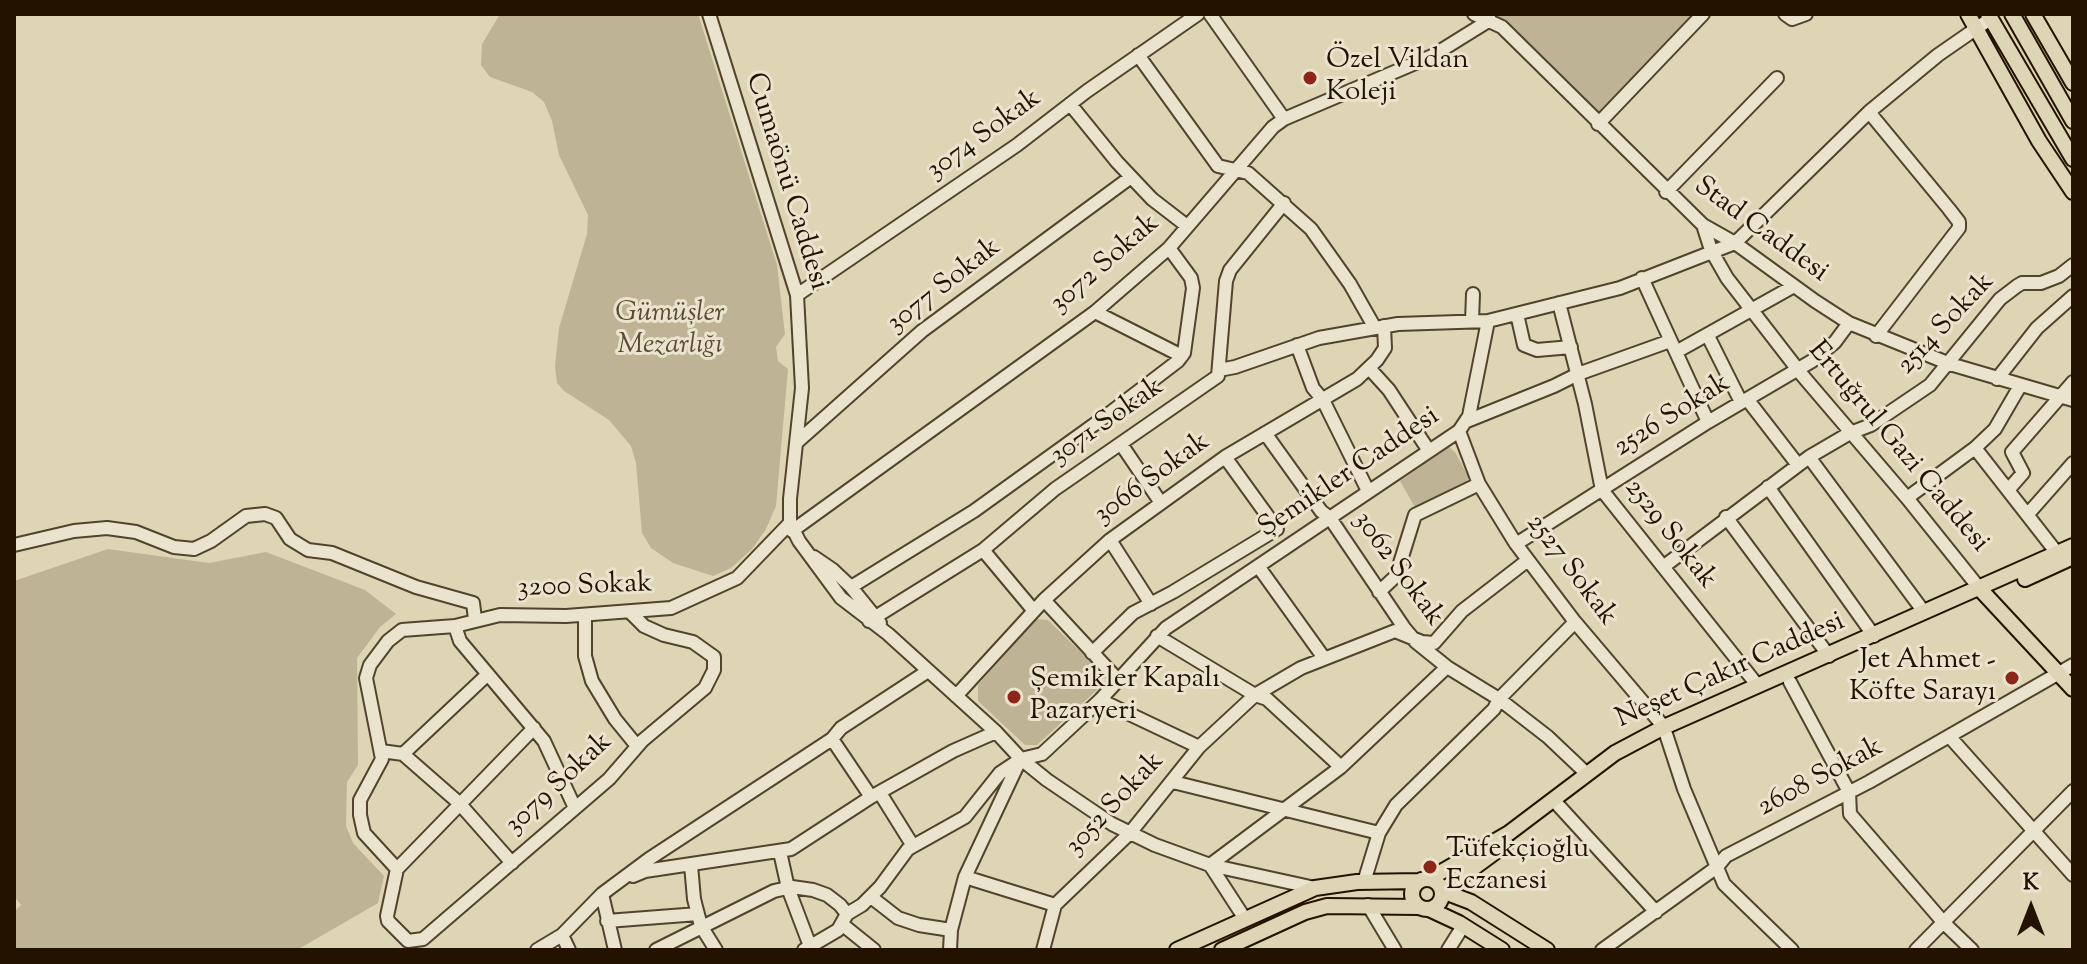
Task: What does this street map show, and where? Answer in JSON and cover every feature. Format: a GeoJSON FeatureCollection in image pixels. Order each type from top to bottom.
{"type":"FeatureCollection","features":[{"type":"Feature","properties":{"kind":"main road"},"geometry":{"type":"LineString","coordinates":[[1968,14],[2039,141],[2073,192]]}},
{"type":"Feature","properties":{"kind":"main road"},"geometry":{"type":"LineString","coordinates":[[2012,14],[2073,121]]}},
{"type":"Feature","properties":{"kind":"main road"},"geometry":{"type":"LineString","coordinates":[[2033,14],[2073,83]]}},
{"type":"Feature","properties":{"kind":"main road"},"geometry":{"type":"LineString","coordinates":[[1989,16],[2073,159]]}},
{"type":"Feature","properties":{"kind":"main road","name":"Neşet Çakır Caddesi"},"geometry":{"type":"LineString","coordinates":[[1442,891],[1610,765],[1665,730],[1790,682],[1983,592],[2073,546]]}},
{"type":"Feature","properties":{"kind":"main road","name":"Neşet Çakır Caddesi"},"geometry":{"type":"LineString","coordinates":[[1424,880],[1509,833],[1615,753],[1924,612],[2073,557]]}},
{"type":"Feature","properties":{"kind":"main road","name":"Ertuğrul Gazi Caddesi"},"geometry":{"type":"LineString","coordinates":[[1983,592],[2073,689]]}},
{"type":"Feature","properties":{"kind":"main road"},"geometry":{"type":"LineString","coordinates":[[1424,880],[1412,894],[1424,908],[1463,926],[1502,950]]}},
{"type":"Feature","properties":{"kind":"main road"},"geometry":{"type":"LineString","coordinates":[[1177,950],[1315,888],[1424,880],[1438,883],[1442,891],[1440,903],[1424,908],[1327,906],[1305,912],[1222,950]]}},
{"type":"Feature","properties":{"kind":"main road"},"geometry":{"type":"LineString","coordinates":[[1442,891],[1471,902],[1547,950]]}},
{"type":"Feature","properties":{"kind":"street","name":"Cumaönü Caddesi"},"geometry":{"type":"LineString","coordinates":[[709,14],[797,295],[802,388],[791,527]]}},
{"type":"Feature","properties":{"kind":"street","name":"3074 Sokak"},"geometry":{"type":"LineString","coordinates":[[797,295],[1017,145],[1198,14]]}},
{"type":"Feature","properties":{"kind":"street"},"geometry":{"type":"LineString","coordinates":[[1210,14],[1284,119]]}},
{"type":"Feature","properties":{"kind":"street","name":"Stad Caddesi"},"geometry":{"type":"LineString","coordinates":[[1474,14],[1502,27],[1666,192],[1703,225],[1735,243],[1849,323],[1950,364],[2066,398]]}},
{"type":"Feature","properties":{"kind":"street"},"geometry":{"type":"LineString","coordinates":[[1598,124],[1703,14]]}},
{"type":"Feature","properties":{"kind":"street"},"geometry":{"type":"LineString","coordinates":[[1785,14],[1792,19],[1806,14]]}},
{"type":"Feature","properties":{"kind":"street"},"geometry":{"type":"LineString","coordinates":[[1284,203],[1230,270],[1226,281],[1219,370],[1319,338],[1379,327],[1488,321],[1517,314],[1620,288],[1735,243],[1869,112],[1989,16]]}},
{"type":"Feature","properties":{"kind":"street","name":"3072 Sokak"},"geometry":{"type":"LineString","coordinates":[[791,527],[1095,312],[1169,248],[1234,169],[1284,119],[1432,56],[1490,20]]}},
{"type":"Feature","properties":{"kind":"street"},"geometry":{"type":"LineString","coordinates":[[1138,55],[1218,166],[1248,173],[1311,229],[1379,327]]}},
{"type":"Feature","properties":{"kind":"street"},"geometry":{"type":"LineString","coordinates":[[1666,192],[1777,78]]}},
{"type":"Feature","properties":{"kind":"street"},"geometry":{"type":"LineString","coordinates":[[1070,104],[1152,199],[1187,226]]}},
{"type":"Feature","properties":{"kind":"street"},"geometry":{"type":"LineString","coordinates":[[1869,112],[1959,222],[1957,234],[1876,336]]}},
{"type":"Feature","properties":{"kind":"street","name":"3077 Sokak"},"geometry":{"type":"LineString","coordinates":[[796,443],[922,331],[1131,177]]}},
{"type":"Feature","properties":{"kind":"street","name":"Ertuğrul Gazi Caddesi"},"geometry":{"type":"LineString","coordinates":[[1703,225],[1711,250],[1752,311],[1983,592]]}},
{"type":"Feature","properties":{"kind":"street"},"geometry":{"type":"LineString","coordinates":[[851,587],[974,511],[1106,416],[1182,356],[1193,288],[1191,278],[1169,248]]}},
{"type":"Feature","properties":{"kind":"street","name":"2514 Sokak"},"geometry":{"type":"LineString","coordinates":[[1663,567],[1804,461],[1850,433],[1871,425],[1930,385],[2000,299],[2017,286],[2041,283],[2059,276],[2073,265]]}},
{"type":"Feature","properties":{"kind":"street"},"geometry":{"type":"LineString","coordinates":[[1642,278],[1708,422]]}},
{"type":"Feature","properties":{"kind":"street"},"geometry":{"type":"LineString","coordinates":[[1463,426],[1578,374],[1708,336],[1794,286]]}},
{"type":"Feature","properties":{"kind":"street"},"geometry":{"type":"LineString","coordinates":[[1472,321],[1473,294]]}},
{"type":"Feature","properties":{"kind":"street"},"geometry":{"type":"LineString","coordinates":[[1997,379],[2037,328],[2073,296]]}},
{"type":"Feature","properties":{"kind":"street","name":"2529 Sokak"},"geometry":{"type":"LineString","coordinates":[[1559,303],[1578,374],[1602,490],[1758,686]]}},
{"type":"Feature","properties":{"kind":"street"},"geometry":{"type":"LineString","coordinates":[[1095,312],[1182,356]]}},
{"type":"Feature","properties":{"kind":"street"},"geometry":{"type":"LineString","coordinates":[[1517,314],[1524,345],[1537,350],[1571,347]]}},
{"type":"Feature","properties":{"kind":"street","name":"Şemikler Caddesi"},"geometry":{"type":"LineString","coordinates":[[807,948],[838,930],[871,897],[902,854],[965,817],[1000,773],[1021,759],[1042,754],[1100,700],[1175,620],[1463,426],[1488,321]]}},
{"type":"Feature","properties":{"kind":"street","name":"2526 Sokak"},"geometry":{"type":"LineString","coordinates":[[1516,544],[1797,369],[1835,342],[1849,323]]}},
{"type":"Feature","properties":{"kind":"street","name":"3066 Sokak"},"geometry":{"type":"LineString","coordinates":[[956,696],[1044,600],[1110,540],[1225,457],[1357,379],[1385,348],[1379,327]]}},
{"type":"Feature","properties":{"kind":"street"},"geometry":{"type":"LineString","coordinates":[[1708,336],[1744,400],[1804,461],[1924,612]]}},
{"type":"Feature","properties":{"kind":"street"},"geometry":{"type":"LineString","coordinates":[[1297,345],[1313,388],[1323,400],[1368,491]]}},
{"type":"Feature","properties":{"kind":"street"},"geometry":{"type":"LineString","coordinates":[[1369,368],[1389,390],[1429,451]]}},
{"type":"Feature","properties":{"kind":"street","name":"3071 Sokak"},"geometry":{"type":"LineString","coordinates":[[872,618],[983,550],[1055,489],[1218,376],[1219,370]]}},
{"type":"Feature","properties":{"kind":"street"},"geometry":{"type":"LineString","coordinates":[[2009,489],[2023,473],[2012,452],[2066,398],[2073,382]]}},
{"type":"Feature","properties":{"kind":"street"},"geometry":{"type":"LineString","coordinates":[[1907,498],[1975,448],[1995,429],[2020,386]]}},
{"type":"Feature","properties":{"kind":"street","name":"2527 Sokak"},"geometry":{"type":"LineString","coordinates":[[1463,426],[1479,484],[1516,544],[1575,622],[1665,730]]}},
{"type":"Feature","properties":{"kind":"street","name":"3062 Sokak"},"geometry":{"type":"LineString","coordinates":[[1265,433],[1321,511],[1330,518],[1411,636],[1447,667],[1499,699],[1548,737],[1586,773]]}},
{"type":"Feature","properties":{"kind":"street"},"geometry":{"type":"LineString","coordinates":[[1121,444],[1161,503]]}},
{"type":"Feature","properties":{"kind":"street"},"geometry":{"type":"LineString","coordinates":[[1975,448],[2057,553]]}},
{"type":"Feature","properties":{"kind":"street"},"geometry":{"type":"LineString","coordinates":[[1092,653],[1133,613],[1277,529],[1225,457]]}},
{"type":"Feature","properties":{"kind":"street"},"geometry":{"type":"LineString","coordinates":[[2028,514],[2073,463]]}},
{"type":"Feature","properties":{"kind":"street"},"geometry":{"type":"LineString","coordinates":[[1379,592],[1396,576],[1415,515],[1479,484]]}},
{"type":"Feature","properties":{"kind":"street"},"geometry":{"type":"LineString","coordinates":[[1768,487],[1874,636]]}},
{"type":"Feature","properties":{"kind":"street"},"geometry":{"type":"LineString","coordinates":[[14,545],[74,531],[107,528],[136,532],[174,547],[194,549],[246,516],[265,514],[276,518],[290,539],[308,550],[332,553],[416,587],[473,603],[475,619]]}},
{"type":"Feature","properties":{"kind":"street"},"geometry":{"type":"LineString","coordinates":[[1726,517],[1829,656]]}},
{"type":"Feature","properties":{"kind":"street"},"geometry":{"type":"LineString","coordinates":[[791,527],[841,598],[872,618]]}},
{"type":"Feature","properties":{"kind":"street","name":"3200 Sokak"},"geometry":{"type":"LineString","coordinates":[[381,751],[366,678],[370,665],[388,641],[402,630],[455,626],[500,615],[585,615],[671,608],[737,578],[791,527]]}},
{"type":"Feature","properties":{"kind":"street"},"geometry":{"type":"LineString","coordinates":[[1110,540],[1151,604]]}},
{"type":"Feature","properties":{"kind":"street"},"geometry":{"type":"LineString","coordinates":[[983,550],[1034,611]]}},
{"type":"Feature","properties":{"kind":"street"},"geometry":{"type":"LineString","coordinates":[[808,553],[851,587],[872,618],[996,732],[1021,759],[1099,816],[1130,833],[1210,865],[1315,888]]}},
{"type":"Feature","properties":{"kind":"street","name":"3052 Sokak"},"geometry":{"type":"LineString","coordinates":[[1055,905],[1130,833],[1199,747],[1255,695],[1324,658],[1395,631],[1429,644],[1434,643],[1462,611],[1528,560]]}},
{"type":"Feature","properties":{"kind":"street"},"geometry":{"type":"LineString","coordinates":[[1258,566],[1324,658]]}},
{"type":"Feature","properties":{"kind":"street"},"geometry":{"type":"LineString","coordinates":[[1044,600],[1118,680]]}},
{"type":"Feature","properties":{"kind":"street","name":"3079 Sokak"},"geometry":{"type":"LineString","coordinates":[[397,869],[388,921],[404,938],[415,941],[423,939],[609,779],[637,746],[705,688],[714,670],[714,657],[693,642],[644,626],[630,612]]}},
{"type":"Feature","properties":{"kind":"street"},"geometry":{"type":"LineString","coordinates":[[585,615],[585,656],[592,681],[615,719],[637,746]]}},
{"type":"Feature","properties":{"kind":"street"},"geometry":{"type":"LineString","coordinates":[[1364,882],[1379,833],[1396,805],[1494,709],[1499,699],[1575,622]]}},
{"type":"Feature","properties":{"kind":"street"},"geometry":{"type":"LineString","coordinates":[[455,626],[460,641],[544,741],[575,808]]}},
{"type":"Feature","properties":{"kind":"street"},"geometry":{"type":"LineString","coordinates":[[1157,636],[1255,695],[1267,699],[1341,767]]}},
{"type":"Feature","properties":{"kind":"street","name":"2608 Sokak"},"geometry":{"type":"LineString","coordinates":[[1602,950],[1717,867],[1726,856],[1849,792],[2073,665]]}},
{"type":"Feature","properties":{"kind":"street"},"geometry":{"type":"LineString","coordinates":[[1210,865],[1341,767],[1447,667]]}},
{"type":"Feature","properties":{"kind":"street"},"geometry":{"type":"LineString","coordinates":[[537,950],[562,935],[602,894],[662,850],[832,739],[841,728],[928,671]]}},
{"type":"Feature","properties":{"kind":"street"},"geometry":{"type":"LineString","coordinates":[[403,754],[488,674]]}},
{"type":"Feature","properties":{"kind":"street"},"geometry":{"type":"LineString","coordinates":[[1790,682],[1849,792],[1850,814],[1944,923],[1972,950]]}},
{"type":"Feature","properties":{"kind":"street"},"geometry":{"type":"LineString","coordinates":[[1100,700],[1199,747]]}},
{"type":"Feature","properties":{"kind":"street"},"geometry":{"type":"LineString","coordinates":[[512,863],[459,803],[403,754],[381,751],[382,759],[360,800],[364,833],[397,869],[459,803],[534,728]]}},
{"type":"Feature","properties":{"kind":"street"},"geometry":{"type":"LineString","coordinates":[[1665,730],[1684,789],[1724,884],[1792,950]]}},
{"type":"Feature","properties":{"kind":"street"},"geometry":{"type":"LineString","coordinates":[[622,879],[645,871],[791,849],[875,795],[953,751],[996,732]]}},
{"type":"Feature","properties":{"kind":"street"},"geometry":{"type":"LineString","coordinates":[[1949,736],[2073,875]]}},
{"type":"Feature","properties":{"kind":"street"},"geometry":{"type":"LineString","coordinates":[[832,739],[913,846]]}},
{"type":"Feature","properties":{"kind":"street"},"geometry":{"type":"LineString","coordinates":[[950,950],[951,930],[965,877],[1021,759]]}},
{"type":"Feature","properties":{"kind":"street"},"geometry":{"type":"LineString","coordinates":[[1173,782],[1379,833]]}},
{"type":"Feature","properties":{"kind":"street"},"geometry":{"type":"LineString","coordinates":[[1916,950],[2073,791]]}},
{"type":"Feature","properties":{"kind":"street"},"geometry":{"type":"LineString","coordinates":[[1558,805],[1656,912]]}},
{"type":"Feature","properties":{"kind":"street"},"geometry":{"type":"LineString","coordinates":[[780,852],[807,948]]}},
{"type":"Feature","properties":{"kind":"street"},"geometry":{"type":"LineString","coordinates":[[691,865],[700,920],[716,950]]}},
{"type":"Feature","properties":{"kind":"street"},"geometry":{"type":"LineString","coordinates":[[1210,865],[1245,919]]}},
{"type":"Feature","properties":{"kind":"street"},"geometry":{"type":"LineString","coordinates":[[965,877],[1055,905],[1043,950]]}},
{"type":"Feature","properties":{"kind":"street"},"geometry":{"type":"LineString","coordinates":[[656,950],[700,920],[788,888],[813,890],[827,895],[840,905],[845,920],[874,950]]}},
{"type":"Feature","properties":{"kind":"street"},"geometry":{"type":"LineString","coordinates":[[602,894],[615,950]]}},
{"type":"Feature","properties":{"kind":"street"},"geometry":{"type":"LineString","coordinates":[[871,897],[898,918],[951,930]]}},
{"type":"Feature","properties":{"kind":"street"},"geometry":{"type":"LineString","coordinates":[[1368,905],[1395,950]]}},
{"type":"Feature","properties":{"kind":"street"},"geometry":{"type":"LineString","coordinates":[[607,921],[700,920]]}},
{"type":"Feature","properties":{"kind":"street"},"geometry":{"type":"LineString","coordinates":[[1448,950],[1463,926]]}},
{"type":"Feature","properties":{"kind":"street"},"geometry":{"type":"LineString","coordinates":[[562,935],[569,950]]}},
{"type":"Feature","properties":{"kind":"green space","name":"Gümüşler Mezarlığı"},"geometry":{"type":"Polygon","coordinates":[[[500,14],[698,14],[777,265],[785,334],[776,347],[778,361],[788,369],[776,506],[766,529],[752,549],[731,568],[713,576],[673,563],[651,548],[642,533],[636,463],[631,446],[609,420],[564,391],[557,383],[555,366],[559,328],[587,234],[588,215],[559,155],[552,121],[544,102],[532,92],[490,77],[481,65],[482,44],[500,14]]]}},
{"type":"Feature","properties":{"kind":"green space"},"geometry":{"type":"Polygon","coordinates":[[[1495,14],[1702,14],[1598,124],[1495,14]]]}},
{"type":"Feature","properties":{"kind":"green space"},"geometry":{"type":"Polygon","coordinates":[[[1449,447],[1468,476],[1467,484],[1416,509],[1400,481],[1449,447]]]}},
{"type":"Feature","properties":{"kind":"green space"},"geometry":{"type":"Polygon","coordinates":[[[108,549],[209,563],[266,552],[365,590],[396,614],[380,627],[357,658],[358,765],[347,782],[346,826],[353,843],[384,876],[378,903],[297,950],[14,950],[14,912],[21,905],[14,896],[14,581],[108,549]]]}},
{"type":"Feature","properties":{"kind":"green space"},"geometry":{"type":"Polygon","coordinates":[[[1036,619],[1048,620],[1100,671],[1099,688],[1037,745],[1025,745],[978,701],[978,685],[1036,619]]]}},
{"type":"Feature","properties":{"kind":"place","name":"Özel Vildan Koleji"},"geometry":{"type":"Point","coordinates":[1310,78]}},
{"type":"Feature","properties":{"kind":"place","name":"Jet Ahmet - Köfte Sarayı"},"geometry":{"type":"Point","coordinates":[2012,678]}},
{"type":"Feature","properties":{"kind":"place","name":"Şemikler Kapalı Pazaryeri"},"geometry":{"type":"Point","coordinates":[1014,697]}},
{"type":"Feature","properties":{"kind":"place","name":"Tüfekçioğlu Eczanesi"},"geometry":{"type":"Point","coordinates":[1430,867]}}]}
